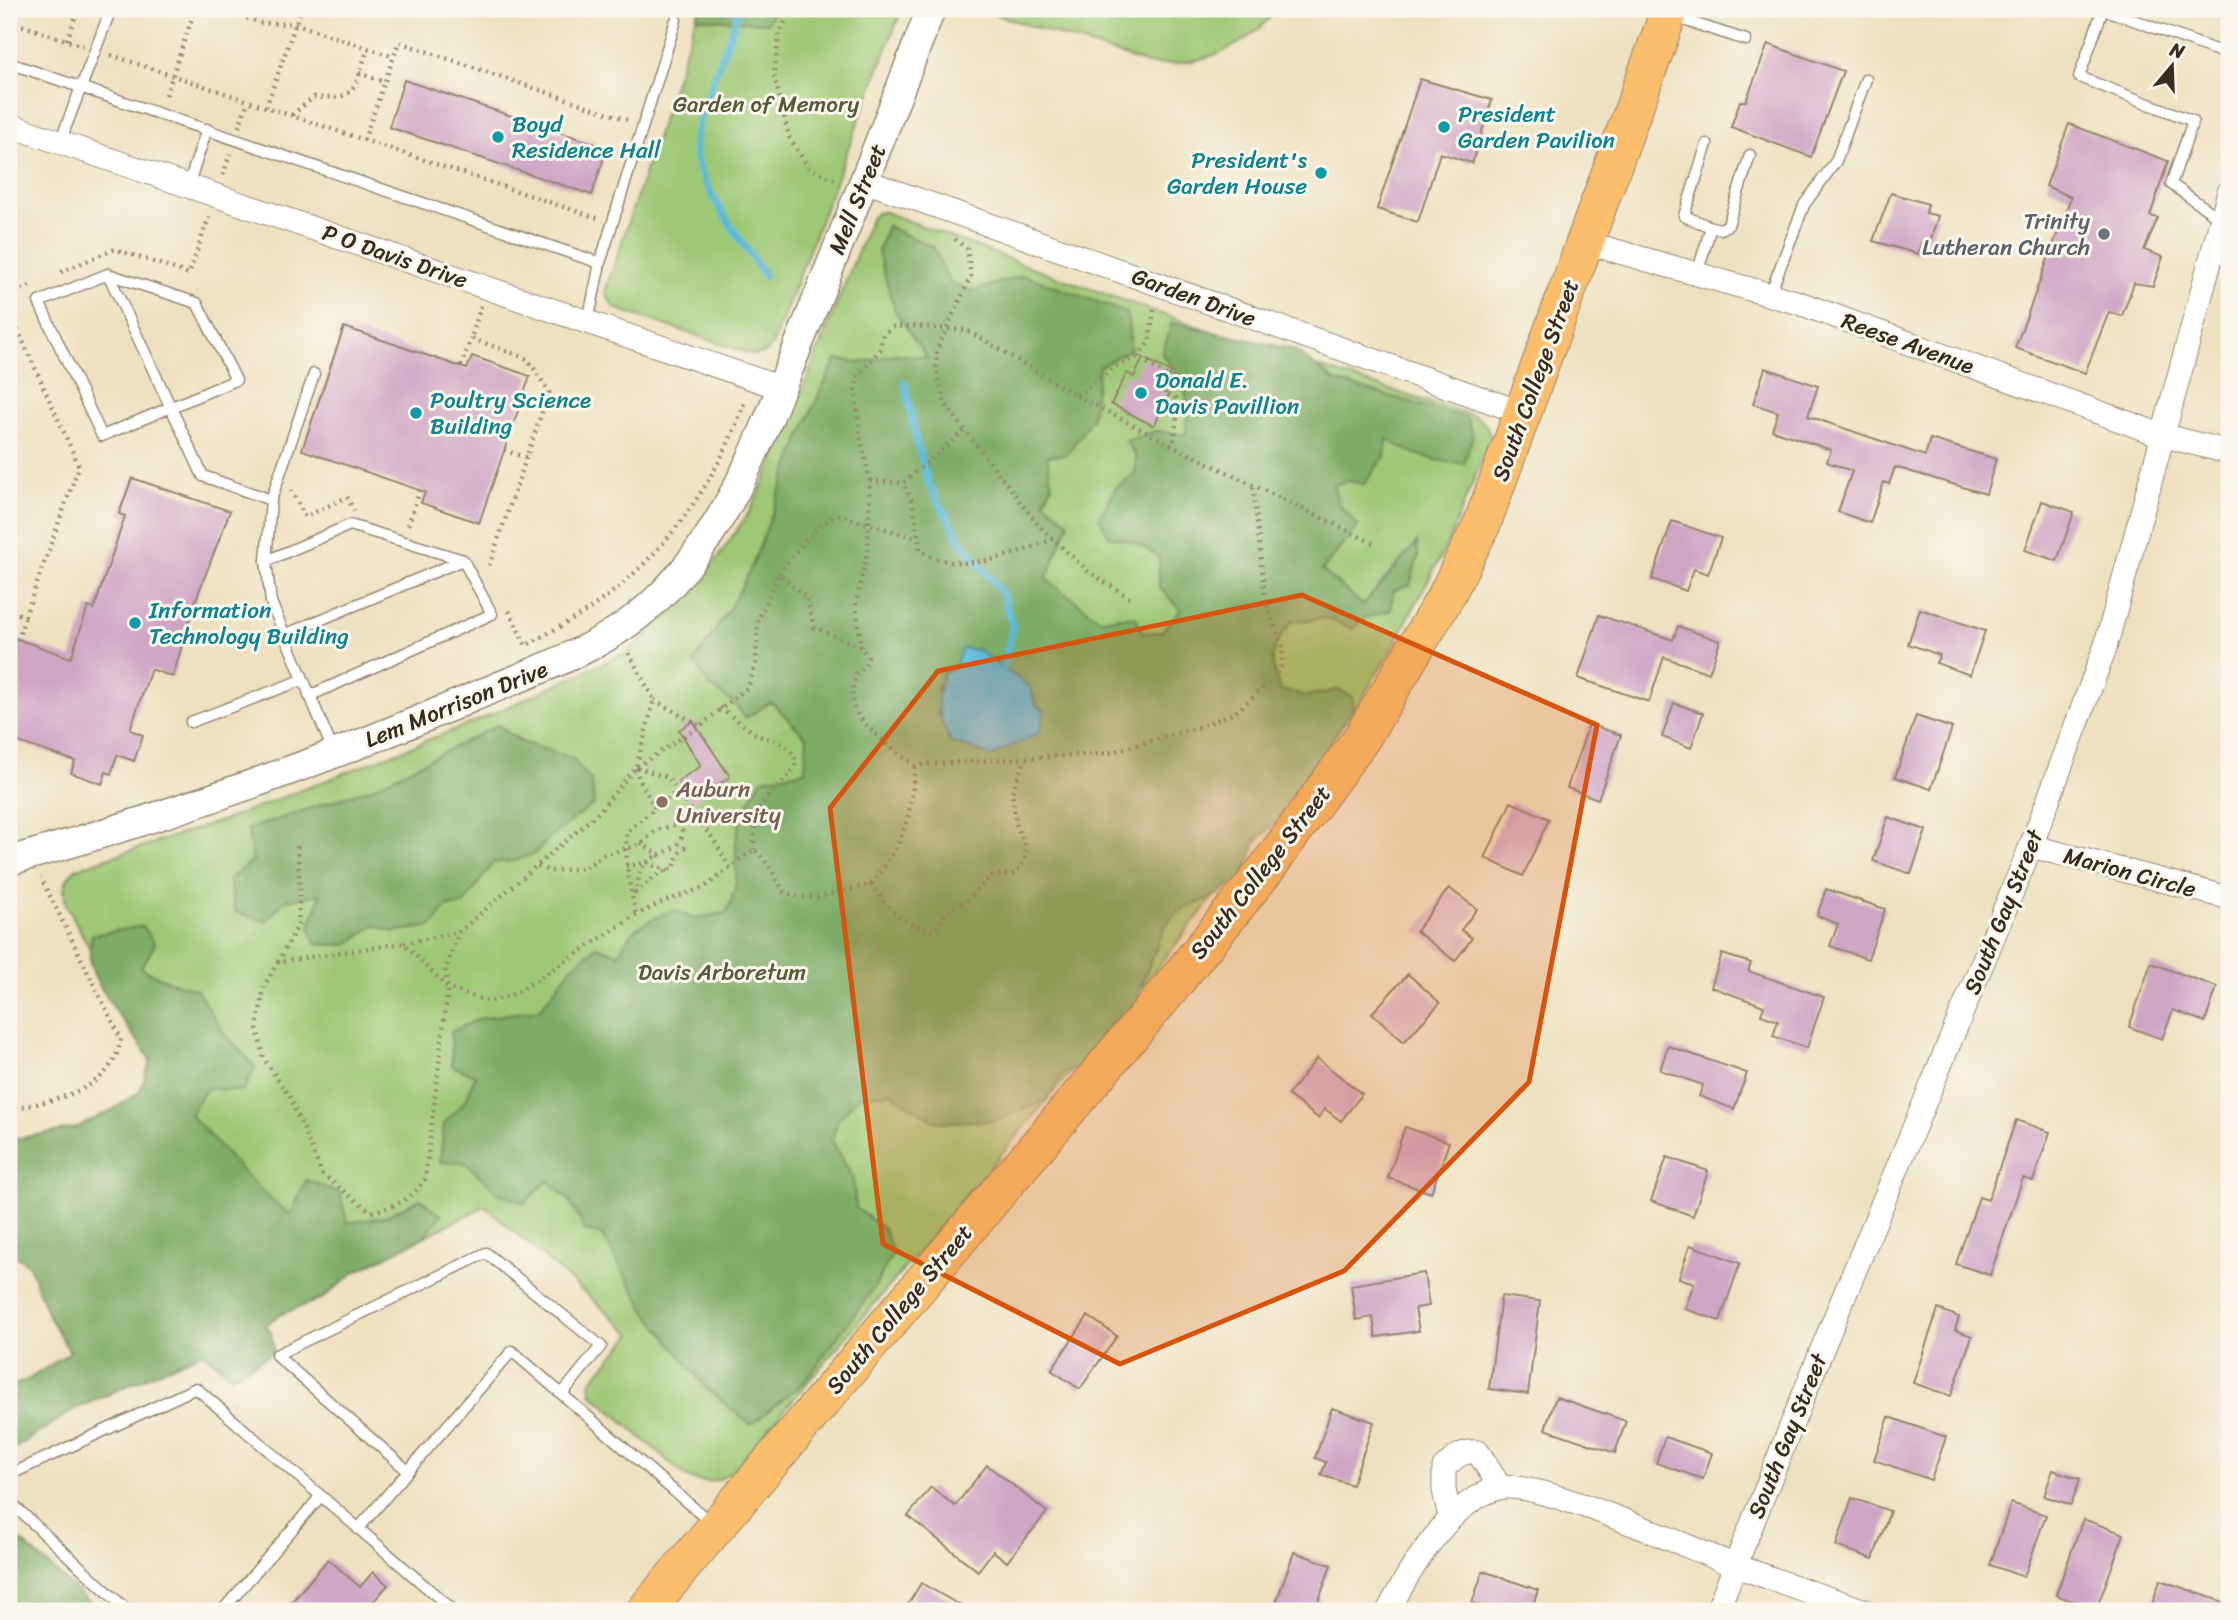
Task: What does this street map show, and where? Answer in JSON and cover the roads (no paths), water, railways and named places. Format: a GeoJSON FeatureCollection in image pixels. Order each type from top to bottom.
{"type":"FeatureCollection","features":[{"type":"Feature","properties":{"kind":"main road","name":"South College Street"},"geometry":{"type":"LineString","coordinates":[[645,1611],[1164,996],[1275,857],[1363,736],[1446,596],[1482,524],[1669,12]]}},
{"type":"Feature","properties":{"kind":"street","name":"Mell Street"},"geometry":{"type":"LineString","coordinates":[[781,388],[931,9]]}},
{"type":"Feature","properties":{"kind":"street","name":"P O Davis Drive"},"geometry":{"type":"LineString","coordinates":[[9,125],[781,388]]}},
{"type":"Feature","properties":{"kind":"street","name":"Garden Drive"},"geometry":{"type":"LineString","coordinates":[[865,180],[1524,413]]}},
{"type":"Feature","properties":{"kind":"street","name":"South Gay Street"},"geometry":{"type":"LineString","coordinates":[[1717,1611],[2031,846],[2105,648],[2229,192]]}},
{"type":"Feature","properties":{"kind":"street","name":"Reese Avenue"},"geometry":{"type":"LineString","coordinates":[[1584,242],[1770,294],[2161,435],[2229,452]]}},
{"type":"Feature","properties":{"kind":"street","name":"Lem Morrison Drive"},"geometry":{"type":"LineString","coordinates":[[19,858],[188,807],[414,724],[526,677],[623,627],[657,600],[694,556],[746,473],[781,388]]}},
{"type":"Feature","properties":{"kind":"street","name":"Marion Circle"},"geometry":{"type":"LineString","coordinates":[[2031,846],[2229,898]]}},
{"type":"Feature","properties":{"kind":"street"},"geometry":{"type":"LineString","coordinates":[[1450,1517],[1444,1490],[1444,1468],[1456,1456],[1468,1450],[1478,1452],[1500,1487]]}},
{"type":"Feature","properties":{"kind":"street"},"geometry":{"type":"LineString","coordinates":[[1388,1611],[1401,1587],[1450,1517],[1472,1500],[1500,1487],[1557,1496],[1735,1566],[1865,1611]]}},
{"type":"Feature","properties":{"kind":"lane"},"geometry":{"type":"LineString","coordinates":[[61,142],[111,9]]}},
{"type":"Feature","properties":{"kind":"lane"},"geometry":{"type":"LineString","coordinates":[[2222,220],[2171,184],[2193,121],[2079,77],[2103,9],[2229,55]]}},
{"type":"Feature","properties":{"kind":"lane"},"geometry":{"type":"LineString","coordinates":[[1669,12],[1746,40]]}},
{"type":"Feature","properties":{"kind":"lane"},"geometry":{"type":"LineString","coordinates":[[588,322],[600,263],[676,20]]}},
{"type":"Feature","properties":{"kind":"lane"},"geometry":{"type":"LineString","coordinates":[[9,63],[600,263]]}},
{"type":"Feature","properties":{"kind":"lane"},"geometry":{"type":"LineString","coordinates":[[1770,294],[1804,205],[1836,161],[1866,79]]}},
{"type":"Feature","properties":{"kind":"lane"},"geometry":{"type":"LineString","coordinates":[[188,186],[207,129]]}},
{"type":"Feature","properties":{"kind":"lane"},"geometry":{"type":"LineString","coordinates":[[1707,144],[1684,216],[1711,227],[1721,229],[1728,225],[1749,155]]}},
{"type":"Feature","properties":{"kind":"lane"},"geometry":{"type":"LineString","coordinates":[[1698,274],[1711,227]]}},
{"type":"Feature","properties":{"kind":"lane"},"geometry":{"type":"LineString","coordinates":[[108,274],[203,476],[271,500]]}},
{"type":"Feature","properties":{"kind":"lane"},"geometry":{"type":"LineString","coordinates":[[108,274],[197,303],[236,380],[170,410],[102,436],[39,302],[108,274]]}},
{"type":"Feature","properties":{"kind":"lane"},"geometry":{"type":"LineString","coordinates":[[314,374],[271,500],[266,561],[271,602],[334,753]]}},
{"type":"Feature","properties":{"kind":"lane"},"geometry":{"type":"LineString","coordinates":[[266,561],[350,525],[463,560],[492,614],[309,696]]}},
{"type":"Feature","properties":{"kind":"lane"},"geometry":{"type":"LineString","coordinates":[[284,635],[463,560]]}},
{"type":"Feature","properties":{"kind":"lane"},"geometry":{"type":"LineString","coordinates":[[191,722],[302,680]]}},
{"type":"Feature","properties":{"kind":"lane"},"geometry":{"type":"LineString","coordinates":[[408,1471],[276,1355],[486,1253],[601,1346],[562,1394]]}},
{"type":"Feature","properties":{"kind":"lane"},"geometry":{"type":"LineString","coordinates":[[358,1529],[512,1351],[716,1527]]}},
{"type":"Feature","properties":{"kind":"lane"},"geometry":{"type":"LineString","coordinates":[[9,1475],[196,1388],[454,1611]]}},
{"type":"Feature","properties":{"kind":"lane"},"geometry":{"type":"LineString","coordinates":[[222,1611],[320,1497]]}},
{"type":"Feature","properties":{"kind":"lane"},"geometry":{"type":"LineString","coordinates":[[9,1501],[128,1611]]}},
{"type":"Feature","properties":{"kind":"water"},"geometry":{"type":"Polygon","coordinates":[[[962,648],[978,650],[1030,687],[1036,705],[1045,711],[1039,733],[992,756],[951,742],[938,709],[938,693],[943,674],[954,668],[962,648]]]}},
{"type":"Feature","properties":{"kind":"waterway"},"geometry":{"type":"LineString","coordinates":[[739,9],[699,121],[695,151],[698,165],[714,198],[765,277]]}},
{"type":"Feature","properties":{"kind":"waterway"},"geometry":{"type":"LineString","coordinates":[[905,382],[916,440],[929,485],[961,541],[1002,593],[1013,626],[1003,670]]}},
{"type":"Feature","properties":{"kind":"place","name":"President Garden Pavilion"},"geometry":{"type":"Point","coordinates":[1444,127]}},
{"type":"Feature","properties":{"kind":"place","name":"Boyd Residence Hall"},"geometry":{"type":"Point","coordinates":[498,137]}},
{"type":"Feature","properties":{"kind":"place","name":"President's Garden House"},"geometry":{"type":"Point","coordinates":[1321,173]}},
{"type":"Feature","properties":{"kind":"place","name":"Trinity Lutheran Church"},"geometry":{"type":"Point","coordinates":[2104,234]}},
{"type":"Feature","properties":{"kind":"place","name":"Donald E. Davis Pavillion"},"geometry":{"type":"Point","coordinates":[1141,393]}},
{"type":"Feature","properties":{"kind":"place","name":"Poultry Science Building"},"geometry":{"type":"Point","coordinates":[416,413]}},
{"type":"Feature","properties":{"kind":"place","name":"Information Technology Building"},"geometry":{"type":"Point","coordinates":[135,623]}},
{"type":"Feature","properties":{"kind":"place","name":"Auburn University"},"geometry":{"type":"Point","coordinates":[662,802]}},
{"type":"Feature","properties":{"kind":"park label","name":"Garden of Memory"},"geometry":{"type":"Point","coordinates":[766,104]}},
{"type":"Feature","properties":{"kind":"park label","name":"Davis Arboretum"},"geometry":{"type":"Point","coordinates":[722,972]}}]}
